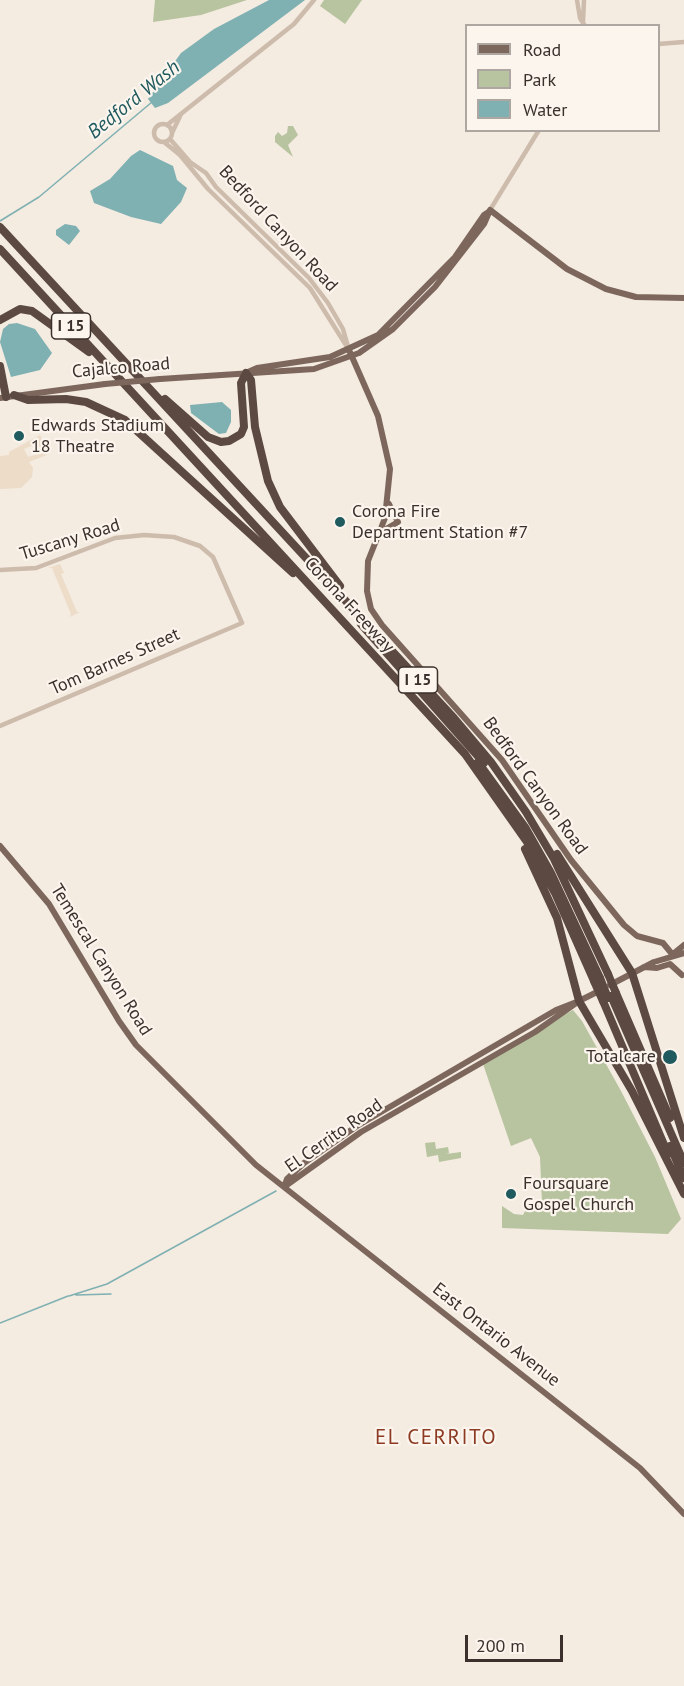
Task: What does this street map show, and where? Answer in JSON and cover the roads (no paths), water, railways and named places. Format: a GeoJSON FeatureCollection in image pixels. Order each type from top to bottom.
{"type":"FeatureCollection","features":[{"type":"Feature","properties":{"kind":"highway","name":"Corona Freeway"},"geometry":{"type":"LineString","coordinates":[[2,229],[467,733],[526,812],[564,879],[600,978],[639,1047],[684,1150]]}},
{"type":"Feature","properties":{"kind":"highway","name":"Corona Freeway"},"geometry":{"type":"LineString","coordinates":[[0,249],[465,754],[519,830],[600,978],[684,1192]]}},
{"type":"Feature","properties":{"kind":"highway"},"geometry":{"type":"LineString","coordinates":[[12,263],[32,278],[469,751],[509,804],[540,854],[565,900],[600,978]]}},
{"type":"Feature","properties":{"kind":"highway"},"geometry":{"type":"LineString","coordinates":[[0,320],[8,313],[20,309],[32,311],[115,374]]}},
{"type":"Feature","properties":{"kind":"highway"},"geometry":{"type":"LineString","coordinates":[[116,353],[208,437],[221,442],[234,439],[241,434],[244,427],[241,383],[246,373],[251,380],[255,427],[268,482],[280,507],[340,587],[344,599]]}},
{"type":"Feature","properties":{"kind":"highway"},"geometry":{"type":"LineString","coordinates":[[0,366],[4,396],[28,400],[86,402],[125,420],[328,604]]}},
{"type":"Feature","properties":{"kind":"highway"},"geometry":{"type":"LineString","coordinates":[[264,512],[290,546],[466,740],[492,773],[559,879],[600,978]]}},
{"type":"Feature","properties":{"kind":"highway"},"geometry":{"type":"LineString","coordinates":[[526,812],[534,818],[632,974],[684,1138]]}},
{"type":"Feature","properties":{"kind":"highway"},"geometry":{"type":"LineString","coordinates":[[519,830],[557,918],[579,1001],[632,1091],[684,1192]]}},
{"type":"Feature","properties":{"kind":"highway"},"geometry":{"type":"LineString","coordinates":[[609,997],[622,1034],[684,1178]]}},
{"type":"Feature","properties":{"kind":"highway"},"geometry":{"type":"LineString","coordinates":[[609,997],[684,1163]]}},
{"type":"Feature","properties":{"kind":"highway"},"geometry":{"type":"LineString","coordinates":[[639,1047],[664,1117]]}},
{"type":"Feature","properties":{"kind":"main road"},"geometry":{"type":"LineString","coordinates":[[490,210],[567,269],[606,289],[636,297],[684,298]]}},
{"type":"Feature","properties":{"kind":"main road","name":"Cajalco Road"},"geometry":{"type":"LineString","coordinates":[[4,396],[105,384],[314,369],[350,353],[387,328],[455,256],[490,210]]}},
{"type":"Feature","properties":{"kind":"main road","name":"Bedford Canyon Road"},"geometry":{"type":"LineString","coordinates":[[350,353],[378,416],[387,444],[390,469],[388,501],[381,532],[370,552],[366,572],[368,600],[376,617],[496,752],[571,860],[624,925],[637,936],[663,943],[672,954]]}},
{"type":"Feature","properties":{"kind":"main road"},"geometry":{"type":"LineString","coordinates":[[381,532],[398,522],[388,501]]}},
{"type":"Feature","properties":{"kind":"main road","name":"Temescal Canyon Road"},"geometry":{"type":"LineString","coordinates":[[0,846],[49,904],[119,1021],[136,1045],[256,1165],[284,1187]]}},
{"type":"Feature","properties":{"kind":"main road"},"geometry":{"type":"LineString","coordinates":[[672,954],[684,945]]}},
{"type":"Feature","properties":{"kind":"main road"},"geometry":{"type":"LineString","coordinates":[[672,954],[684,953]]}},
{"type":"Feature","properties":{"kind":"main road"},"geometry":{"type":"LineString","coordinates":[[644,967],[657,968],[670,964],[682,975],[678,959],[684,953]]}},
{"type":"Feature","properties":{"kind":"main road","name":"El Cerrito Road"},"geometry":{"type":"LineString","coordinates":[[284,1187],[292,1184],[353,1137],[535,1032],[579,1001],[672,954]]}},
{"type":"Feature","properties":{"kind":"main road","name":"East Ontario Avenue"},"geometry":{"type":"LineString","coordinates":[[284,1187],[631,1461],[684,1514]]}},
{"type":"Feature","properties":{"kind":"street"},"geometry":{"type":"LineString","coordinates":[[181,114],[171,136],[164,142],[156,140],[154,131],[158,126],[167,125],[294,24],[314,0]]}},
{"type":"Feature","properties":{"kind":"street"},"geometry":{"type":"LineString","coordinates":[[577,0],[584,24]]}},
{"type":"Feature","properties":{"kind":"street"},"geometry":{"type":"LineString","coordinates":[[584,0],[584,24]]}},
{"type":"Feature","properties":{"kind":"street"},"geometry":{"type":"LineString","coordinates":[[660,44],[684,42]]}},
{"type":"Feature","properties":{"kind":"street"},"geometry":{"type":"LineString","coordinates":[[167,125],[171,136]]}},
{"type":"Feature","properties":{"kind":"street"},"geometry":{"type":"LineString","coordinates":[[490,210],[538,132]]}},
{"type":"Feature","properties":{"kind":"street","name":"Bedford Canyon Road"},"geometry":{"type":"LineString","coordinates":[[171,136],[190,162],[206,173],[216,187],[309,278],[328,303],[343,329],[350,353]]}},
{"type":"Feature","properties":{"kind":"street","name":"Bedford Canyon Road"},"geometry":{"type":"LineString","coordinates":[[164,142],[180,155],[208,189],[310,288],[350,353]]}},
{"type":"Feature","properties":{"kind":"street","name":"Tuscany Road"},"geometry":{"type":"LineString","coordinates":[[0,570],[36,568],[115,538],[144,535],[174,537],[200,546],[213,557],[242,623]]}},
{"type":"Feature","properties":{"kind":"street","name":"Tom Barnes Street"},"geometry":{"type":"LineString","coordinates":[[0,726],[242,623]]}},
{"type":"Feature","properties":{"kind":"water"},"geometry":{"type":"Polygon","coordinates":[[[269,0],[305,0],[168,103],[155,108],[148,99],[181,53],[214,29],[269,0]]]}},
{"type":"Feature","properties":{"kind":"water"},"geometry":{"type":"Polygon","coordinates":[[[140,150],[173,166],[177,180],[187,188],[181,202],[161,224],[131,217],[94,203],[90,191],[110,179],[131,156],[140,150]]]}},
{"type":"Feature","properties":{"kind":"water"},"geometry":{"type":"Polygon","coordinates":[[[65,224],[76,226],[80,231],[69,245],[56,235],[56,230],[65,224]]]}},
{"type":"Feature","properties":{"kind":"water"},"geometry":{"type":"Polygon","coordinates":[[[17,323],[35,329],[52,353],[40,370],[11,377],[0,342],[3,329],[9,324],[17,323]]]}},
{"type":"Feature","properties":{"kind":"water"},"geometry":{"type":"Polygon","coordinates":[[[222,402],[231,410],[231,422],[226,433],[219,434],[191,413],[190,405],[222,402]]]}},
{"type":"Feature","properties":{"kind":"waterway","name":"Bedford Wash"},"geometry":{"type":"LineString","coordinates":[[0,221],[39,197],[152,102]]}},
{"type":"Feature","properties":{"kind":"waterway"},"geometry":{"type":"LineString","coordinates":[[69,1296],[107,1284],[276,1191]]}},
{"type":"Feature","properties":{"kind":"waterway"},"geometry":{"type":"LineString","coordinates":[[76,1295],[111,1294]]}},
{"type":"Feature","properties":{"kind":"waterway"},"geometry":{"type":"LineString","coordinates":[[0,1323],[68,1296]]}},
{"type":"Feature","properties":{"kind":"place","name":"Edwards Stadium 18 Theatre"},"geometry":{"type":"Point","coordinates":[19,436]}},
{"type":"Feature","properties":{"kind":"place","name":"Corona Fire Department Station #7"},"geometry":{"type":"Point","coordinates":[340,522]}},
{"type":"Feature","properties":{"kind":"place","name":"Totalcare"},"geometry":{"type":"Point","coordinates":[670,1057]}},
{"type":"Feature","properties":{"kind":"place","name":"Foursquare Gospel Church"},"geometry":{"type":"Point","coordinates":[511,1194]}},
{"type":"Feature","properties":{"kind":"district","name":"EL CERRITO"},"geometry":{"type":"Point","coordinates":[436,1438]}}]}
